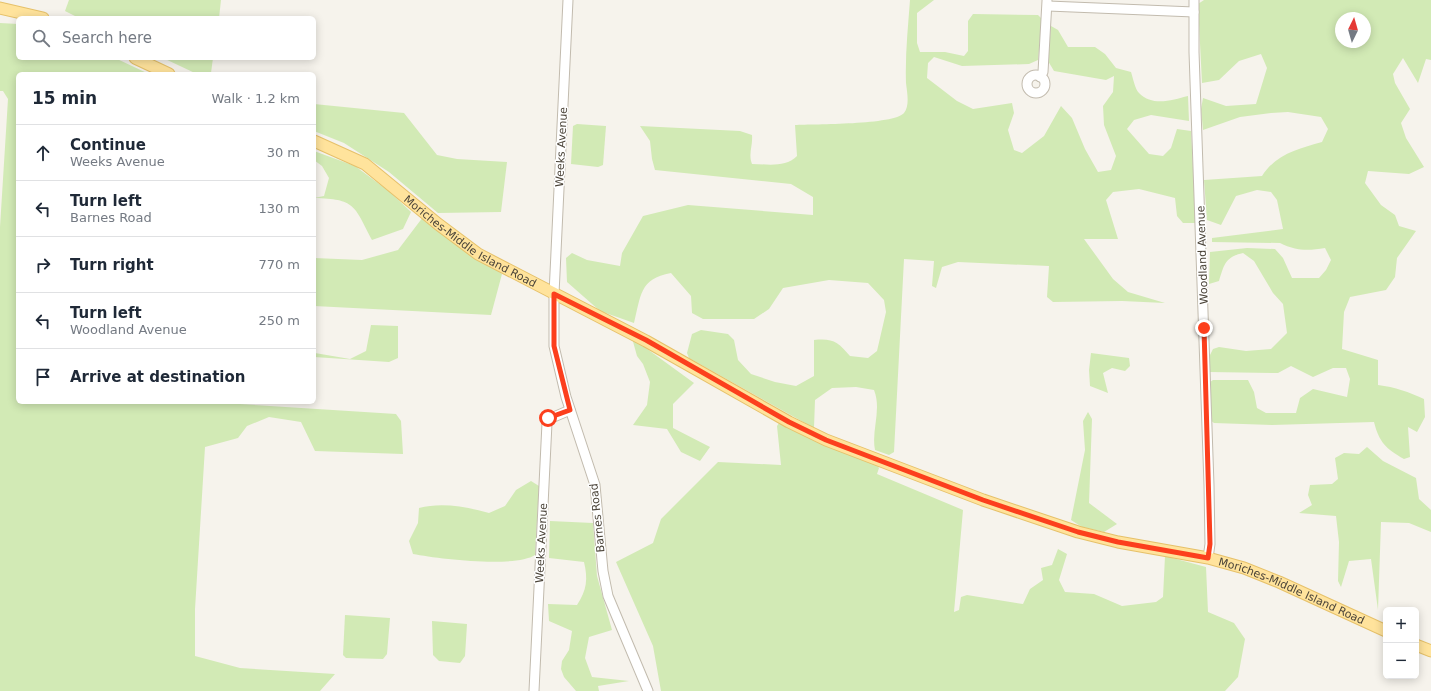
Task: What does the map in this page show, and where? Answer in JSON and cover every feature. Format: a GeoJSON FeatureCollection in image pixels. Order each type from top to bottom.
{"type":"FeatureCollection","features":[{"type":"Feature","properties":{"kind":"main road"},"geometry":{"type":"LineString","coordinates":[[0,8],[35,16]]}},
{"type":"Feature","properties":{"kind":"main road"},"geometry":{"type":"LineString","coordinates":[[139,60],[165,72]]}},
{"type":"Feature","properties":{"kind":"main road","name":"Moriches-Middle Island Road"},"geometry":{"type":"LineString","coordinates":[[316,142],[365,164],[438,224],[478,254],[646,340],[789,422],[826,440],[983,500],[1078,532],[1118,542],[1208,558],[1279,582],[1383,630]]}},
{"type":"Feature","properties":{"kind":"main road"},"geometry":{"type":"LineString","coordinates":[[1419,645],[1431,651]]}},
{"type":"Feature","properties":{"kind":"street","name":"Weeks Avenue"},"geometry":{"type":"LineString","coordinates":[[554,294],[568,0]]}},
{"type":"Feature","properties":{"kind":"street","name":"Woodland Avenue"},"geometry":{"type":"LineString","coordinates":[[1194,0],[1209,500],[1210,544],[1208,558]]}},
{"type":"Feature","properties":{"kind":"street"},"geometry":{"type":"LineString","coordinates":[[1040,77],[1043,72],[1048,3],[1194,12]]}},
{"type":"Feature","properties":{"kind":"street","name":"Barnes Road"},"geometry":{"type":"LineString","coordinates":[[554,294],[554,346],[570,410],[587,457],[594,485],[602,567],[608,596],[648,691]]}},
{"type":"Feature","properties":{"kind":"street","name":"Weeks Avenue"},"geometry":{"type":"LineString","coordinates":[[534,691],[547,423],[548,418],[570,410]]}},
{"type":"Feature","properties":{"kind":"green space"},"geometry":{"type":"Polygon","coordinates":[[[69,0],[221,0],[219,16],[75,16],[65,11],[69,0]]]}},
{"type":"Feature","properties":{"kind":"green space"},"geometry":{"type":"Polygon","coordinates":[[[910,0],[934,0],[917,13],[917,43],[920,52],[945,52],[964,56],[968,51],[968,21],[973,14],[1038,15],[1042,19],[1038,60],[1029,64],[962,66],[934,57],[928,63],[927,78],[957,101],[973,109],[1012,103],[1014,113],[1008,130],[1014,150],[1022,153],[1044,136],[1061,106],[1072,118],[1085,149],[1098,172],[1111,170],[1116,156],[1104,125],[1103,106],[1113,92],[1114,76],[1106,80],[1054,71],[1048,61],[1051,26],[1058,30],[1068,47],[1095,47],[1105,54],[1116,68],[1131,72],[1136,89],[1144,97],[1150,100],[1163,101],[1188,96],[1189,121],[1151,115],[1134,120],[1127,129],[1149,154],[1163,156],[1171,148],[1177,129],[1191,131],[1196,223],[1183,223],[1177,216],[1175,198],[1139,189],[1113,192],[1106,200],[1118,239],[1084,239],[1113,279],[1128,292],[1165,303],[1122,301],[1053,302],[1047,297],[1049,266],[958,262],[942,267],[936,288],[932,286],[934,261],[904,259],[894,452],[889,455],[875,450],[874,435],[877,405],[874,390],[856,387],[832,388],[815,400],[814,428],[689,358],[687,353],[692,334],[701,330],[728,334],[734,340],[738,360],[751,374],[775,382],[796,386],[814,376],[814,340],[831,340],[842,347],[850,356],[868,358],[877,351],[886,312],[884,300],[868,283],[829,280],[783,288],[769,309],[754,319],[703,319],[692,313],[691,296],[671,273],[661,276],[647,284],[640,297],[634,323],[600,311],[567,282],[566,258],[572,253],[587,260],[620,266],[622,253],[643,216],[688,205],[813,215],[813,197],[791,184],[655,170],[650,141],[640,126],[740,131],[752,135],[750,157],[752,164],[781,164],[792,160],[797,156],[795,125],[870,122],[897,117],[904,113],[908,103],[906,62],[910,0]]]}},
{"type":"Feature","properties":{"kind":"green space"},"geometry":{"type":"Polygon","coordinates":[[[1204,0],[1431,0],[1431,60],[1426,59],[1418,83],[1403,58],[1393,74],[1395,83],[1410,109],[1401,123],[1406,138],[1424,167],[1409,174],[1368,171],[1365,183],[1381,205],[1395,215],[1399,226],[1416,231],[1397,258],[1395,277],[1386,290],[1350,297],[1344,312],[1342,349],[1378,360],[1378,385],[1402,390],[1424,399],[1425,417],[1417,432],[1408,427],[1410,457],[1404,459],[1392,452],[1378,435],[1374,422],[1272,425],[1214,423],[1210,420],[1210,382],[1213,380],[1248,380],[1254,392],[1257,408],[1266,413],[1296,413],[1300,398],[1313,389],[1347,397],[1350,379],[1346,368],[1333,368],[1313,377],[1291,366],[1278,373],[1209,372],[1210,355],[1213,349],[1219,347],[1246,351],[1271,349],[1287,333],[1283,304],[1273,293],[1254,261],[1243,253],[1232,257],[1226,262],[1219,281],[1209,284],[1210,252],[1247,248],[1275,249],[1283,258],[1292,278],[1319,278],[1326,270],[1331,260],[1325,248],[1302,250],[1291,248],[1280,243],[1212,242],[1212,238],[1283,229],[1277,200],[1271,192],[1257,190],[1236,196],[1221,225],[1207,220],[1204,180],[1262,176],[1274,162],[1288,153],[1322,142],[1328,129],[1321,117],[1288,112],[1240,117],[1203,130],[1201,109],[1203,98],[1226,106],[1256,104],[1267,68],[1261,54],[1239,61],[1219,80],[1202,83],[1198,4],[1204,0]]]}},
{"type":"Feature","properties":{"kind":"green space"},"geometry":{"type":"Polygon","coordinates":[[[0,23],[16,24],[16,60],[119,60],[145,72],[16,72],[16,404],[239,404],[396,414],[401,421],[403,454],[315,451],[301,422],[269,417],[247,426],[238,438],[205,447],[195,609],[195,656],[240,668],[335,674],[320,691],[0,691],[0,227],[8,99],[3,91],[0,91],[0,23]]]}},
{"type":"Feature","properties":{"kind":"green space"},"geometry":{"type":"Polygon","coordinates":[[[167,60],[213,60],[211,72],[193,72],[167,60]]]}},
{"type":"Feature","properties":{"kind":"green space"},"geometry":{"type":"Polygon","coordinates":[[[316,104],[404,113],[437,155],[457,159],[507,162],[501,212],[438,213],[389,172],[344,143],[316,132],[316,104]]]}},
{"type":"Feature","properties":{"kind":"green space"},"geometry":{"type":"Polygon","coordinates":[[[577,124],[606,126],[603,165],[598,167],[571,164],[573,126],[577,124]]]}},
{"type":"Feature","properties":{"kind":"green space"},"geometry":{"type":"Polygon","coordinates":[[[316,152],[355,166],[390,192],[411,212],[403,229],[372,240],[357,212],[352,206],[346,202],[338,200],[316,198],[324,196],[329,178],[322,166],[316,162],[316,152]]]}},
{"type":"Feature","properties":{"kind":"green space"},"geometry":{"type":"Polygon","coordinates":[[[423,217],[502,274],[491,315],[316,306],[316,258],[362,260],[398,250],[423,217]]]}},
{"type":"Feature","properties":{"kind":"green space"},"geometry":{"type":"Polygon","coordinates":[[[371,325],[398,326],[398,358],[389,362],[316,357],[316,353],[350,359],[366,351],[371,325]]]}},
{"type":"Feature","properties":{"kind":"green space"},"geometry":{"type":"Polygon","coordinates":[[[632,338],[694,383],[673,404],[673,428],[710,447],[700,461],[681,452],[667,429],[633,425],[647,405],[650,382],[643,364],[637,356],[632,338]]]}},
{"type":"Feature","properties":{"kind":"green space"},"geometry":{"type":"Polygon","coordinates":[[[1091,353],[1129,358],[1130,366],[1125,371],[1112,368],[1103,373],[1108,393],[1090,386],[1089,370],[1091,353]]]}},
{"type":"Feature","properties":{"kind":"green space"},"geometry":{"type":"Polygon","coordinates":[[[1088,412],[1092,419],[1089,503],[1117,524],[1104,532],[1082,527],[1071,520],[1085,450],[1083,421],[1088,412]]]}},
{"type":"Feature","properties":{"kind":"green space"},"geometry":{"type":"Polygon","coordinates":[[[779,423],[828,447],[875,462],[879,468],[877,474],[963,510],[954,612],[959,610],[961,597],[967,595],[1023,604],[1030,589],[1043,580],[1041,568],[1052,565],[1058,549],[1067,554],[1059,580],[1065,592],[1094,594],[1122,606],[1156,602],[1163,597],[1165,556],[1206,567],[1208,612],[1234,623],[1245,639],[1238,677],[1225,691],[661,691],[653,646],[616,562],[653,543],[661,519],[718,462],[781,465],[777,426],[779,423]]]}},
{"type":"Feature","properties":{"kind":"green space"},"geometry":{"type":"Polygon","coordinates":[[[1367,447],[1383,461],[1416,478],[1419,499],[1431,510],[1431,532],[1409,523],[1381,522],[1378,610],[1371,559],[1349,561],[1341,587],[1338,581],[1339,542],[1336,516],[1299,513],[1312,505],[1308,495],[1310,485],[1332,484],[1338,479],[1335,458],[1344,453],[1359,454],[1367,447]]]}},
{"type":"Feature","properties":{"kind":"green space"},"geometry":{"type":"Polygon","coordinates":[[[531,481],[539,486],[535,555],[525,559],[494,562],[458,560],[413,554],[409,541],[418,523],[419,508],[445,505],[489,513],[505,506],[516,490],[531,481]]]}},
{"type":"Feature","properties":{"kind":"green space"},"geometry":{"type":"Polygon","coordinates":[[[550,521],[593,523],[597,576],[612,630],[589,637],[585,658],[592,677],[629,681],[598,686],[599,691],[576,691],[564,677],[561,669],[562,661],[569,650],[572,631],[549,621],[548,604],[577,605],[585,589],[586,574],[584,562],[549,558],[550,521]]]}},
{"type":"Feature","properties":{"kind":"green space"},"geometry":{"type":"Polygon","coordinates":[[[345,615],[390,618],[387,654],[383,659],[346,658],[343,655],[345,615]]]}},
{"type":"Feature","properties":{"kind":"green space"},"geometry":{"type":"Polygon","coordinates":[[[432,621],[467,624],[465,656],[460,663],[439,661],[433,655],[432,621]]]}},
{"type":"Feature","properties":{"kind":"route"},"geometry":{"type":"LineString","coordinates":[[548,418],[570,410],[554,346],[554,294],[646,340],[813,435],[983,500],[1078,532],[1118,542],[1208,558],[1210,544],[1204,328]]}}]}
